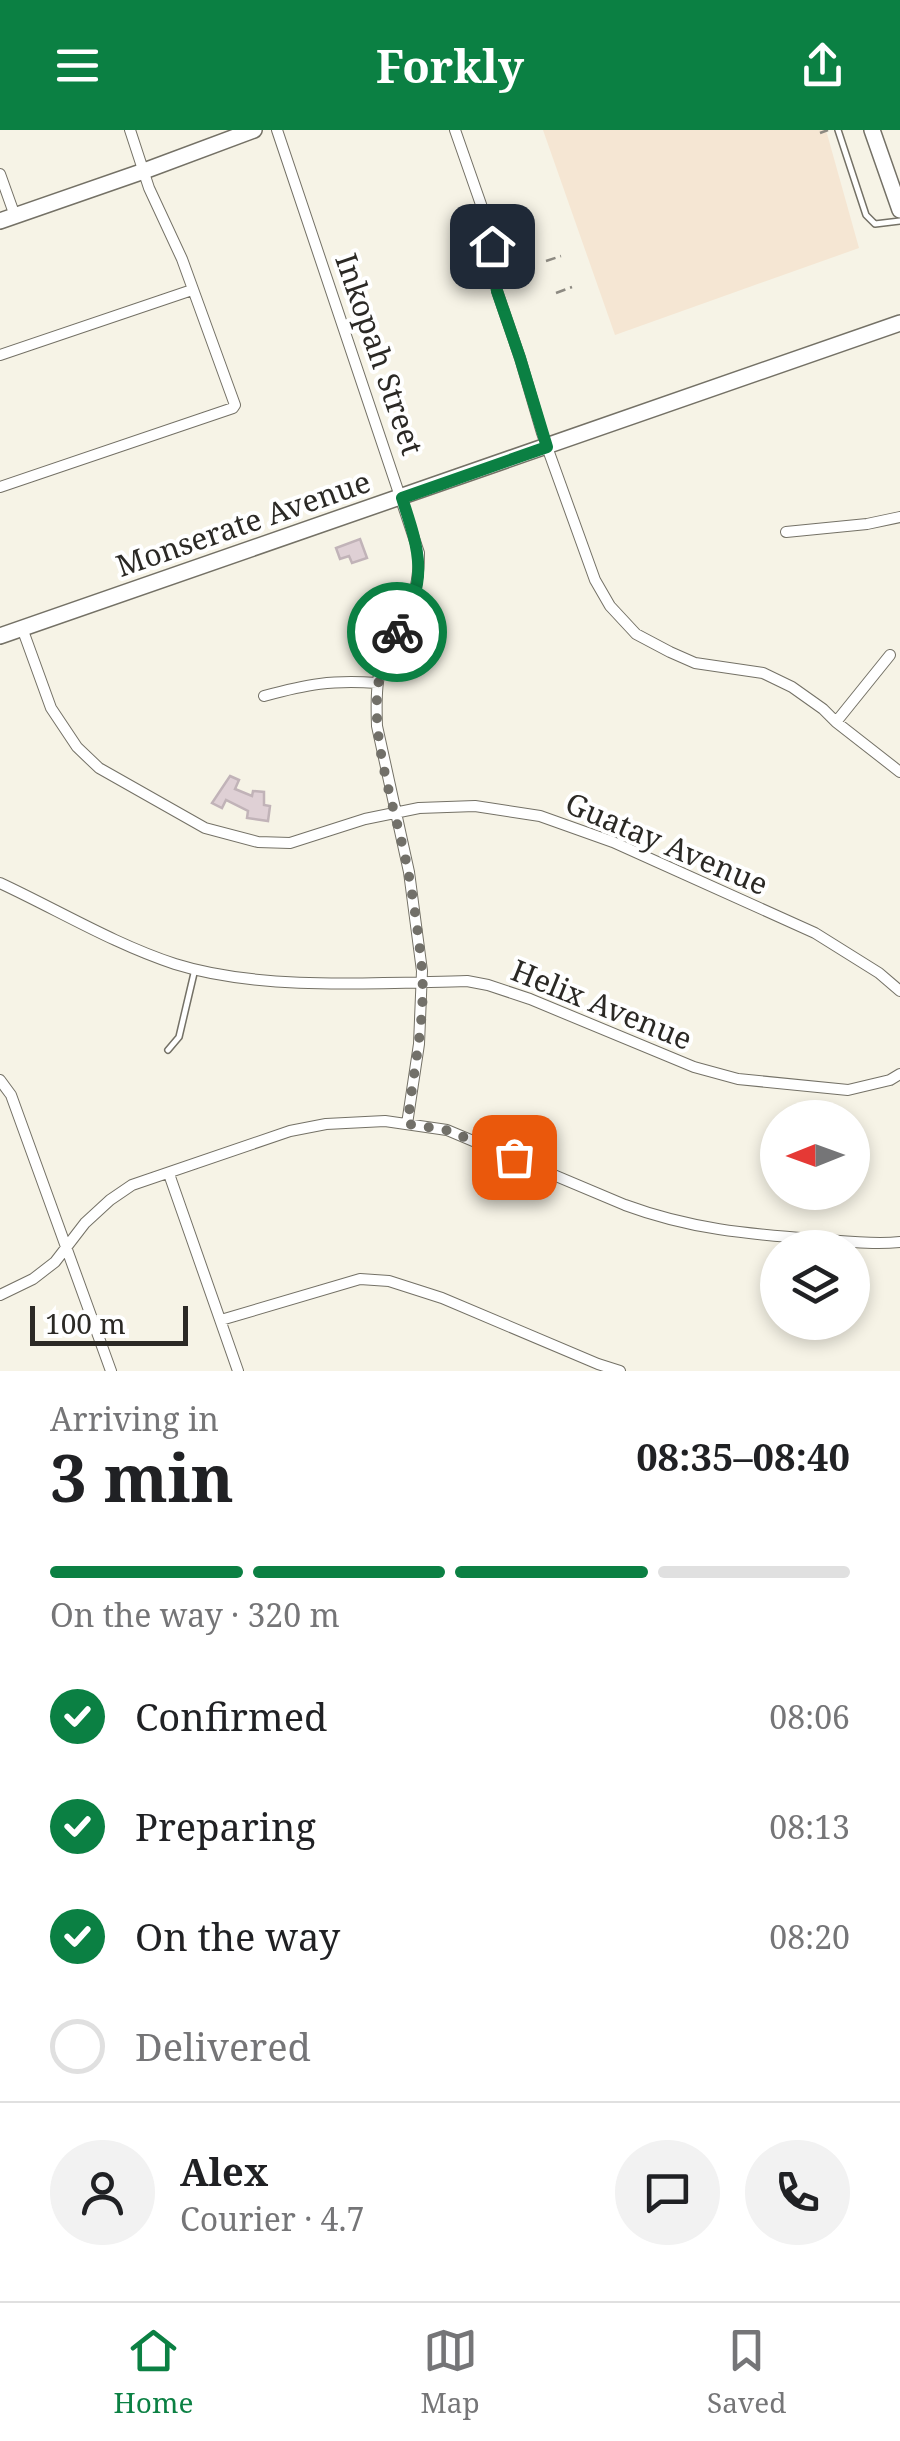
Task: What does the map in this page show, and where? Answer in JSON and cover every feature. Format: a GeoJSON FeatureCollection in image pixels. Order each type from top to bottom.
{"type":"FeatureCollection","features":[{"type":"Feature","properties":{"kind":"street"},"geometry":{"type":"LineString","coordinates":[[0,486],[235,405],[130,130]]}},
{"type":"Feature","properties":{"kind":"street"},"geometry":{"type":"LineString","coordinates":[[0,174],[7,218],[254,130]]}},
{"type":"Feature","properties":{"kind":"street","name":"Inkopah Street"},"geometry":{"type":"LineString","coordinates":[[277,130],[419,553],[418,578],[408,613],[387,647],[377,683],[377,726],[408,872],[422,982],[419,1044],[408,1124]]}},
{"type":"Feature","properties":{"kind":"street"},"geometry":{"type":"LineString","coordinates":[[455,130],[484,213],[497,291],[547,447],[595,580],[610,606],[636,634],[670,652],[695,663],[763,673],[792,687],[900,772]]}},
{"type":"Feature","properties":{"kind":"street"},"geometry":{"type":"LineString","coordinates":[[872,130],[894,178],[900,210]]}},
{"type":"Feature","properties":{"kind":"street"},"geometry":{"type":"LineString","coordinates":[[0,355],[192,290]]}},
{"type":"Feature","properties":{"kind":"street","name":"Monserate Avenue"},"geometry":{"type":"LineString","coordinates":[[0,636],[900,323]]}},
{"type":"Feature","properties":{"kind":"street"},"geometry":{"type":"LineString","coordinates":[[786,532],[900,517]]}},
{"type":"Feature","properties":{"kind":"street","name":"Guatay Avenue"},"geometry":{"type":"LineString","coordinates":[[22,628],[52,708],[77,746],[99,768],[205,828],[258,842],[290,842],[419,808],[475,806],[540,816],[613,842],[815,933],[879,973],[900,991]]}},
{"type":"Feature","properties":{"kind":"street"},"geometry":{"type":"LineString","coordinates":[[836,722],[890,654]]}},
{"type":"Feature","properties":{"kind":"street"},"geometry":{"type":"LineString","coordinates":[[264,696],[322,682],[377,683]]}},
{"type":"Feature","properties":{"kind":"street","name":"Helix Avenue"},"geometry":{"type":"LineString","coordinates":[[0,883],[122,942],[178,964],[225,975],[284,981],[467,981],[530,999],[694,1067],[738,1079],[848,1090],[900,1074]]}},
{"type":"Feature","properties":{"kind":"street"},"geometry":{"type":"LineString","coordinates":[[0,1080],[12,1095],[111,1371]]}},
{"type":"Feature","properties":{"kind":"street"},"geometry":{"type":"LineString","coordinates":[[0,1295],[33,1279],[55,1262],[85,1223],[132,1185],[290,1131],[362,1121],[446,1130],[626,1205],[704,1228],[851,1242],[900,1242]]}},
{"type":"Feature","properties":{"kind":"street"},"geometry":{"type":"LineString","coordinates":[[169,1174],[238,1371]]}},
{"type":"Feature","properties":{"kind":"street"},"geometry":{"type":"LineString","coordinates":[[220,1320],[360,1280],[390,1281],[442,1298],[620,1371]]}},
{"type":"Feature","properties":{"kind":"lane"},"geometry":{"type":"LineString","coordinates":[[838,130],[866,215],[875,224],[900,222]]}},
{"type":"Feature","properties":{"kind":"lane"},"geometry":{"type":"LineString","coordinates":[[168,1050],[179,1037],[196,968]]}},
{"type":"Feature","properties":{"kind":"path"},"geometry":{"type":"LineString","coordinates":[[820,133],[828,130]]}},
{"type":"Feature","properties":{"kind":"path"},"geometry":{"type":"LineString","coordinates":[[546,262],[561,256]]}},
{"type":"Feature","properties":{"kind":"path"},"geometry":{"type":"LineString","coordinates":[[556,293],[572,287]]}},
{"type":"Feature","properties":{"kind":"shaded area"},"geometry":{"type":"Polygon","coordinates":[[[543,130],[826,130],[859,248],[615,335],[543,130]]]}},
{"type":"Feature","properties":{"kind":"building"},"geometry":{"type":"Polygon","coordinates":[[[360,539],[367,558],[352,563],[349,556],[340,559],[336,548],[360,539]]]}},
{"type":"Feature","properties":{"kind":"building"},"geometry":{"type":"Polygon","coordinates":[[[230,776],[239,780],[235,789],[252,796],[253,791],[264,792],[264,805],[270,806],[268,821],[247,818],[248,811],[226,800],[222,808],[212,803],[230,776]]]}},
{"type":"Feature","properties":{"kind":"way so far"},"geometry":{"type":"LineString","coordinates":[[397,632],[387,647],[376,702],[378,732],[408,872],[422,971],[419,1044],[408,1124],[446,1130],[514,1157]]}},
{"type":"Feature","properties":{"kind":"route"},"geometry":{"type":"LineString","coordinates":[[397,632],[412,602],[419,565],[402,498],[547,447],[497,291],[492,246]]}}]}
